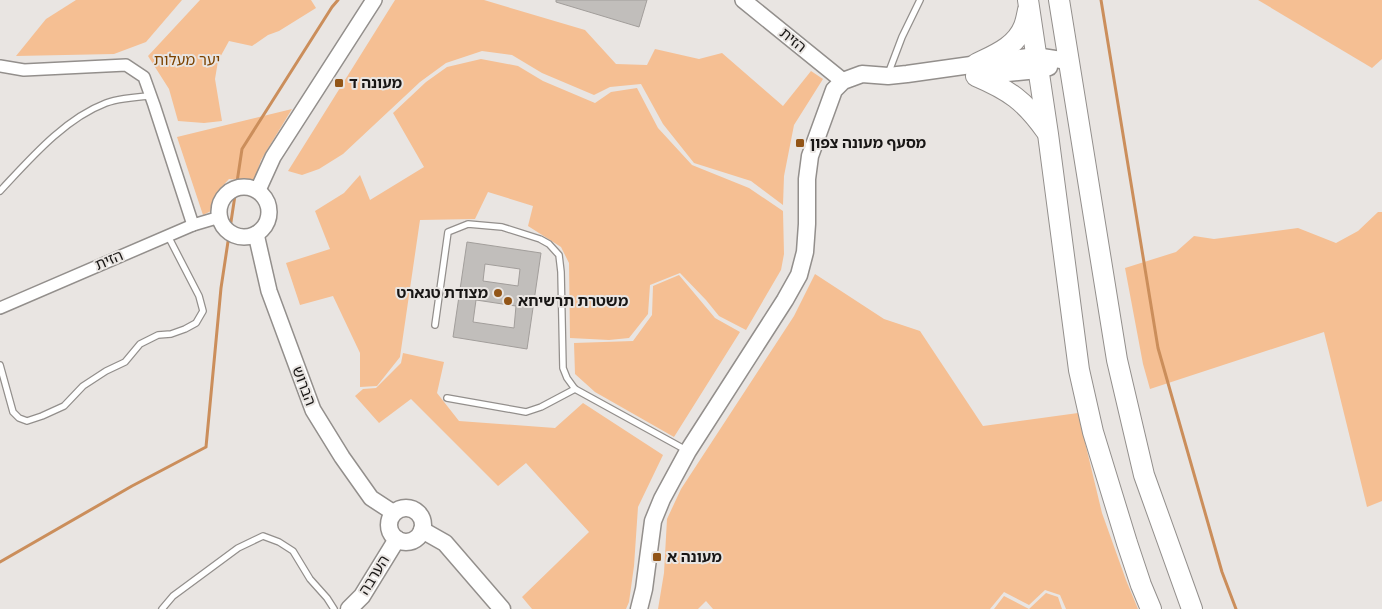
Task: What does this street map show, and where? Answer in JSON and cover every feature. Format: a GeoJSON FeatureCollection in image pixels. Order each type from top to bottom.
{"type":"FeatureCollection","features":[{"type":"Feature","properties":{"kind":"highway"},"geometry":{"type":"LineString","coordinates":[[1059,0],[1117,360],[1144,475],[1192,609]]}},
{"type":"Feature","properties":{"kind":"highway"},"geometry":{"type":"LineString","coordinates":[[1028,3],[1048,134],[1079,370],[1094,432],[1127,543],[1151,609]]}},
{"type":"Feature","properties":{"kind":"highway"},"geometry":{"type":"LineString","coordinates":[[1028,3],[1024,26],[1016,40],[976,70],[1018,99],[1033,113],[1048,134]]}},
{"type":"Feature","properties":{"kind":"main road"},"geometry":{"type":"LineString","coordinates":[[639,609],[644,589],[654,521],[662,499],[688,451],[799,275],[805,252],[807,179],[810,156],[834,90],[843,81],[862,74],[888,76],[1068,61]]}},
{"type":"Feature","properties":{"kind":"main road"},"geometry":{"type":"LineString","coordinates":[[405,508],[411,509],[421,518],[422,530],[414,540],[402,541],[392,534],[389,529],[389,523],[394,513],[405,508]]}},
{"type":"Feature","properties":{"kind":"main road"},"geometry":{"type":"LineString","coordinates":[[422,530],[445,544],[498,608]]}},
{"type":"Feature","properties":{"kind":"main road","name":"הערבה"},"geometry":{"type":"LineString","coordinates":[[350,609],[362,596],[397,539]]}},
{"type":"Feature","properties":{"kind":"street"},"geometry":{"type":"LineString","coordinates":[[258,190],[273,158],[374,0]]}},
{"type":"Feature","properties":{"kind":"street","name":"הזית"},"geometry":{"type":"LineString","coordinates":[[743,0],[843,81]]}},
{"type":"Feature","properties":{"kind":"street"},"geometry":{"type":"LineString","coordinates":[[0,66],[24,70],[126,65],[144,77],[193,225]]}},
{"type":"Feature","properties":{"kind":"street"},"geometry":{"type":"LineString","coordinates":[[238,187],[250,187],[258,190],[269,204],[268,221],[263,229],[256,234],[246,237],[237,236],[229,232],[223,226],[220,218],[220,204],[224,196],[230,190],[238,187]]}},
{"type":"Feature","properties":{"kind":"street","name":"הזית"},"geometry":{"type":"LineString","coordinates":[[0,308],[167,235],[193,225],[220,218]]}},
{"type":"Feature","properties":{"kind":"street","name":"הברוש"},"geometry":{"type":"LineString","coordinates":[[256,234],[269,291],[313,410],[342,457],[371,498],[394,513]]}},
{"type":"Feature","properties":{"kind":"lane"},"geometry":{"type":"LineString","coordinates":[[888,76],[902,37],[920,0]]}},
{"type":"Feature","properties":{"kind":"lane"},"geometry":{"type":"LineString","coordinates":[[0,191],[29,159],[59,131],[85,113],[116,100],[151,96]]}},
{"type":"Feature","properties":{"kind":"lane"},"geometry":{"type":"LineString","coordinates":[[435,325],[448,232],[468,224],[502,227],[540,239],[549,244],[558,255],[561,272],[563,368],[567,378],[575,389],[688,451]]}},
{"type":"Feature","properties":{"kind":"lane"},"geometry":{"type":"LineString","coordinates":[[0,365],[13,412],[19,418],[27,421],[64,406],[82,386],[125,362],[140,344],[158,335],[171,334],[196,323],[203,311],[199,296],[167,235]]}},
{"type":"Feature","properties":{"kind":"lane"},"geometry":{"type":"LineString","coordinates":[[447,398],[526,412],[541,407],[575,389]]}},
{"type":"Feature","properties":{"kind":"lane"},"geometry":{"type":"LineString","coordinates":[[162,609],[173,596],[238,548],[263,536],[279,542],[293,552],[310,580],[334,609]]}},
{"type":"Feature","properties":{"kind":"green space"},"geometry":{"type":"Polygon","coordinates":[[[76,0],[182,0],[146,42],[114,54],[16,56],[46,19],[76,0]]]}},
{"type":"Feature","properties":{"kind":"green space","name":"יער מעלות"},"geometry":{"type":"Polygon","coordinates":[[[200,0],[311,0],[316,8],[252,46],[229,41],[218,61],[215,79],[222,121],[204,123],[178,121],[169,89],[148,56],[200,0]]]}},
{"type":"Feature","properties":{"kind":"green space"},"geometry":{"type":"Polygon","coordinates":[[[395,0],[484,0],[585,30],[616,64],[647,65],[655,49],[699,59],[722,53],[783,106],[811,71],[823,79],[794,125],[784,176],[783,205],[751,181],[694,163],[663,124],[641,84],[610,87],[594,95],[542,73],[512,55],[482,51],[446,63],[420,82],[343,154],[319,169],[302,175],[288,171],[395,0]]]}},
{"type":"Feature","properties":{"kind":"green space"},"geometry":{"type":"Polygon","coordinates":[[[1258,0],[1382,0],[1382,59],[1372,68],[1258,0]]]}},
{"type":"Feature","properties":{"kind":"green space"},"geometry":{"type":"Polygon","coordinates":[[[481,59],[518,66],[543,81],[595,103],[611,92],[637,88],[658,128],[692,165],[749,188],[783,211],[784,254],[781,270],[746,330],[719,316],[680,273],[650,285],[648,314],[629,338],[609,340],[570,338],[569,263],[561,247],[528,226],[533,206],[488,192],[475,219],[420,220],[400,357],[377,386],[360,387],[360,353],[333,296],[300,305],[286,263],[330,249],[315,211],[344,193],[360,175],[370,200],[424,167],[393,113],[426,82],[447,67],[481,59]]]}},
{"type":"Feature","properties":{"kind":"green space"},"geometry":{"type":"Polygon","coordinates":[[[292,109],[261,160],[254,181],[229,179],[217,192],[213,210],[203,215],[177,137],[292,109]]]}},
{"type":"Feature","properties":{"kind":"green space"},"geometry":{"type":"Polygon","coordinates":[[[1378,212],[1382,212],[1382,501],[1367,507],[1324,332],[1150,389],[1143,364],[1125,268],[1176,252],[1194,236],[1214,239],[1298,228],[1336,243],[1358,231],[1378,212]]]}},
{"type":"Feature","properties":{"kind":"green space"},"geometry":{"type":"Polygon","coordinates":[[[815,274],[884,319],[920,331],[983,426],[1078,413],[1102,513],[1138,609],[1066,609],[1060,595],[1045,590],[1029,605],[1004,592],[990,609],[713,609],[706,601],[698,609],[658,609],[664,573],[667,519],[681,489],[794,316],[815,274]]]}},
{"type":"Feature","properties":{"kind":"green space"},"geometry":{"type":"Polygon","coordinates":[[[679,275],[715,318],[740,332],[674,437],[595,392],[575,374],[574,343],[633,341],[652,315],[653,286],[679,275]]]}},
{"type":"Feature","properties":{"kind":"green space"},"geometry":{"type":"Polygon","coordinates":[[[403,353],[444,362],[437,393],[459,421],[555,428],[583,403],[663,455],[638,507],[634,566],[629,602],[626,609],[532,609],[522,597],[589,532],[526,463],[498,486],[411,399],[379,423],[355,396],[363,389],[376,388],[401,363],[403,353]]]}},
{"type":"Feature","properties":{"kind":"green space"},"geometry":{"type":"Polygon","coordinates":[[[1046,593],[1058,597],[1062,609],[1029,609],[1046,593]]]}},
{"type":"Feature","properties":{"kind":"green space"},"geometry":{"type":"Polygon","coordinates":[[[1004,596],[1029,609],[994,609],[1004,596]]]}},
{"type":"Feature","properties":{"kind":"building"},"geometry":{"type":"Polygon","coordinates":[[[556,0],[647,0],[639,27],[556,2],[556,0]]]}},
{"type":"Feature","properties":{"kind":"building","name":"מצודת טגארט"},"geometry":{"type":"Polygon","coordinates":[[[467,242],[541,253],[527,349],[453,337],[467,242]],[[485,264],[483,281],[518,286],[520,269],[485,264]],[[476,300],[473,322],[514,328],[516,306],[476,300]]]}},
{"type":"Feature","properties":{"kind":"waterway"},"geometry":{"type":"LineString","coordinates":[[0,562],[132,486],[206,447],[221,288],[242,149],[338,0]]}},
{"type":"Feature","properties":{"kind":"waterway"},"geometry":{"type":"LineString","coordinates":[[1101,0],[1158,348],[1222,572],[1236,609]]}},
{"type":"Feature","properties":{"kind":"place","name":"מעונה ד"},"geometry":{"type":"Point","coordinates":[339,83]}},
{"type":"Feature","properties":{"kind":"place","name":"מסעף מעונה צפון"},"geometry":{"type":"Point","coordinates":[800,143]}},
{"type":"Feature","properties":{"kind":"place","name":"מצודת טגארט"},"geometry":{"type":"Point","coordinates":[498,293]}},
{"type":"Feature","properties":{"kind":"place","name":"משטרת תרשיחא"},"geometry":{"type":"Point","coordinates":[508,301]}},
{"type":"Feature","properties":{"kind":"place","name":"מעונה א"},"geometry":{"type":"Point","coordinates":[657,557]}}]}
